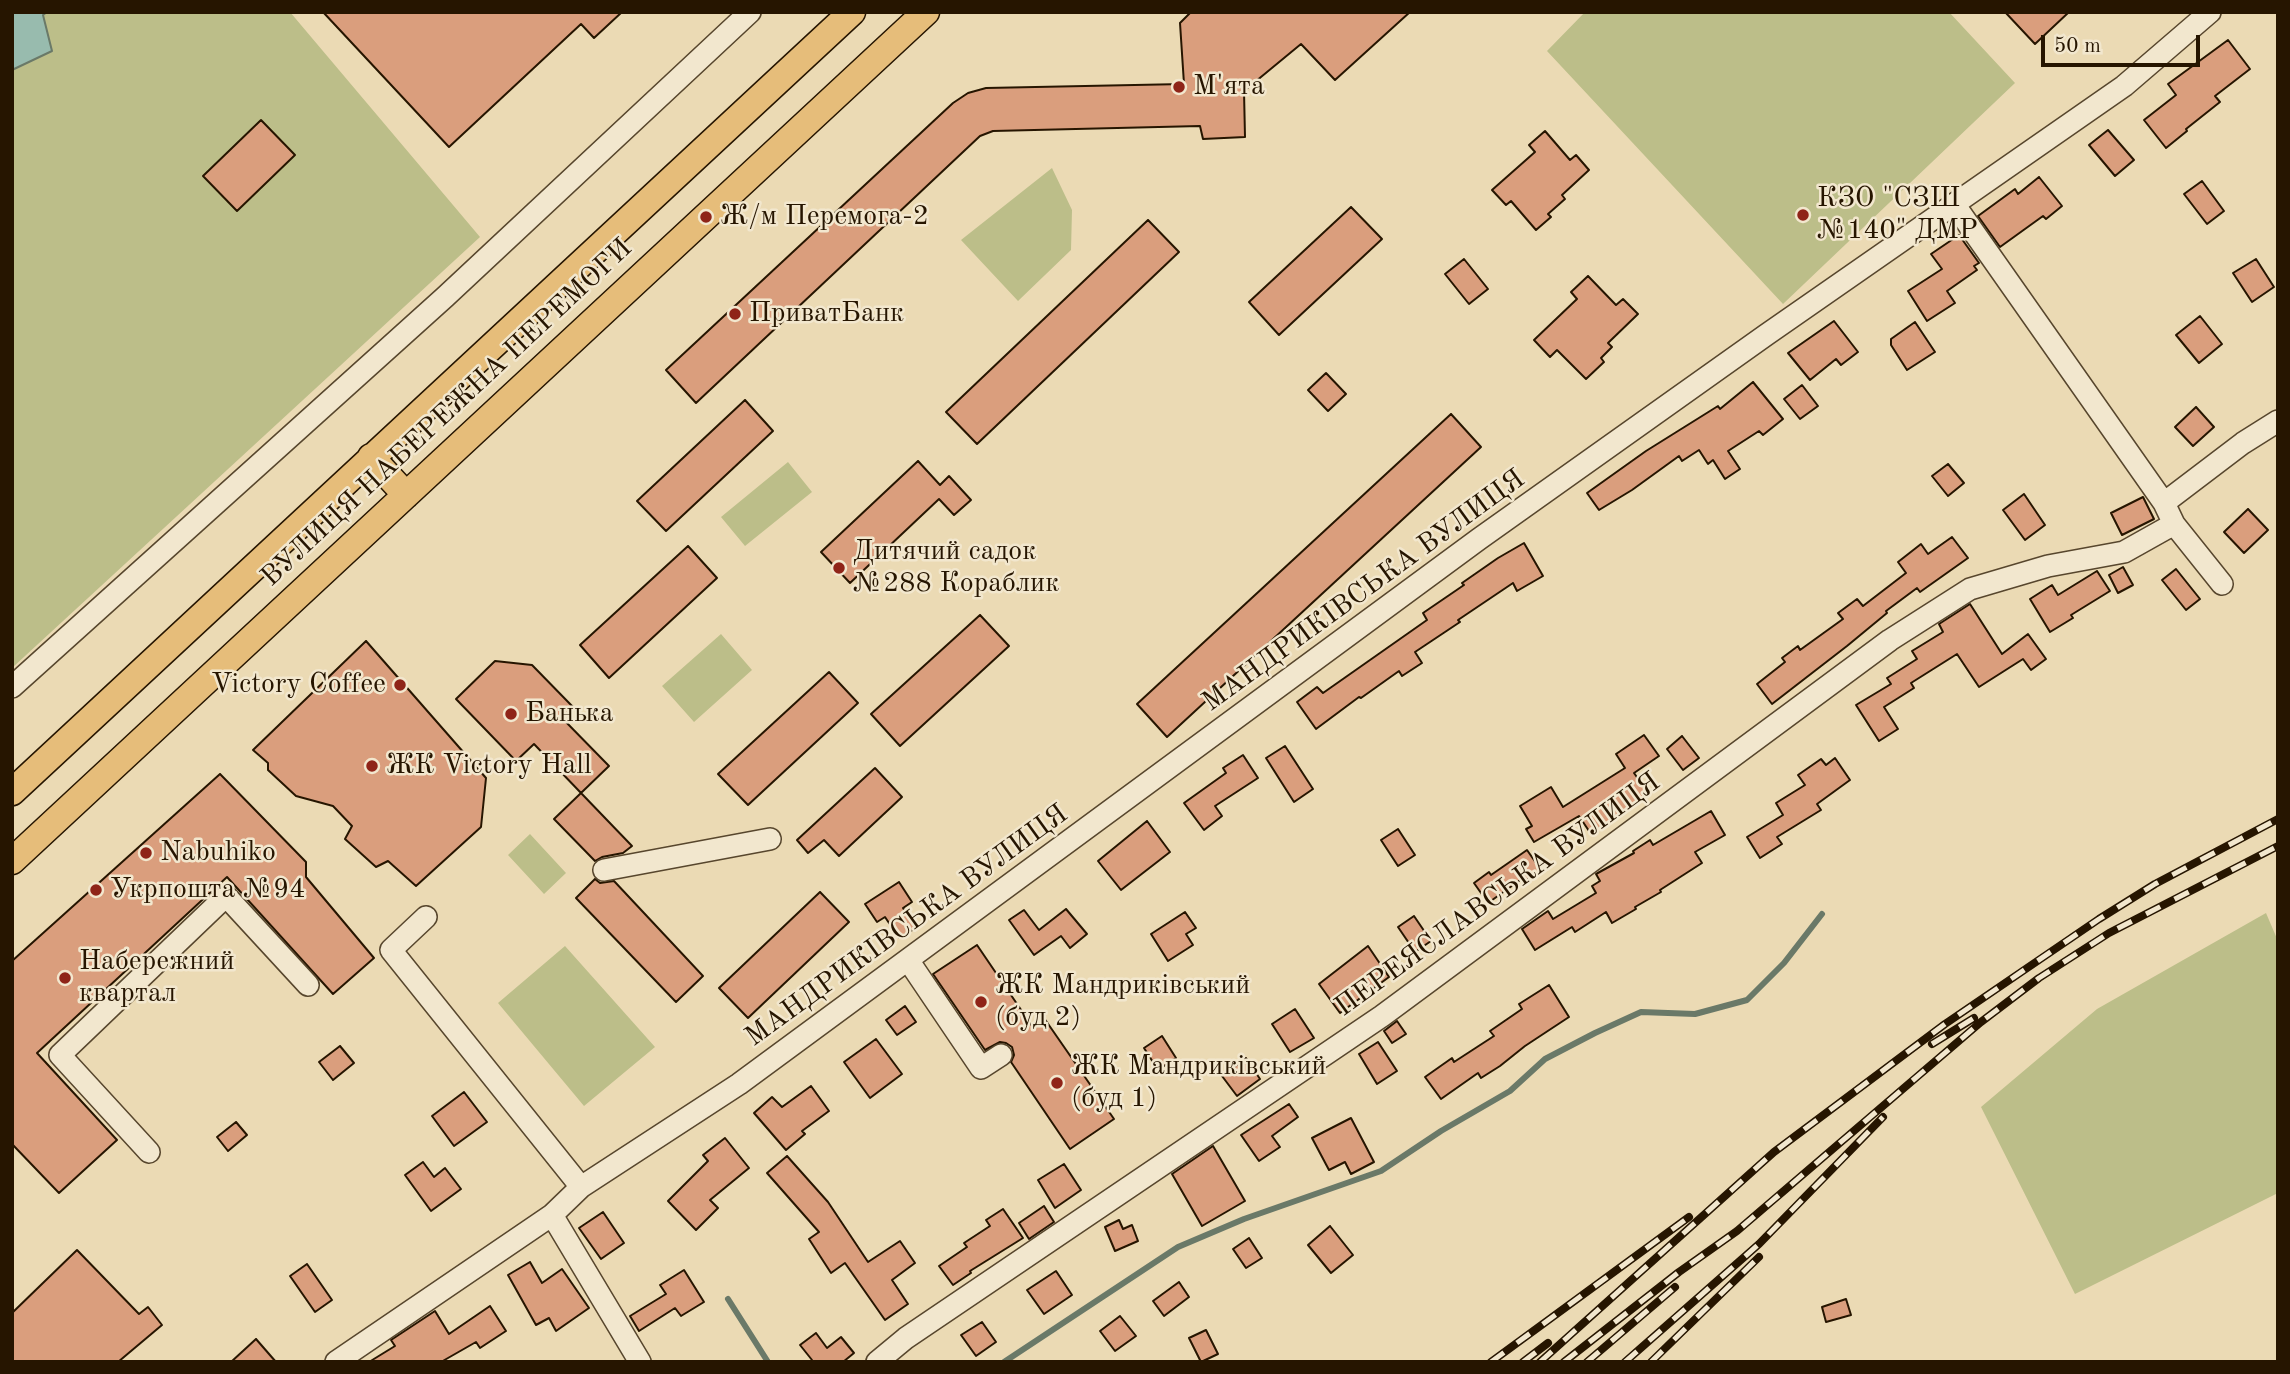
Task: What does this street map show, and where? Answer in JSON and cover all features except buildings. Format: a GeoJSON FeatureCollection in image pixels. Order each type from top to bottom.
{"type":"FeatureCollection","features":[{"type":"Feature","properties":{"kind":"main road","name":"ВУЛИЦЯ НАБЕРЕЖНА ПЕРЕМОГИ"},"geometry":{"type":"LineString","coordinates":[[12,792],[852,12]]}},
{"type":"Feature","properties":{"kind":"main road","name":"ВУЛИЦЯ НАБЕРЕЖНА ПЕРЕМОГИ"},"geometry":{"type":"LineString","coordinates":[[12,862],[926,12]]}},
{"type":"Feature","properties":{"kind":"main road"},"geometry":{"type":"LineString","coordinates":[[371,457],[406,495]]}},
{"type":"Feature","properties":{"kind":"street"},"geometry":{"type":"LineString","coordinates":[[12,687],[435,306],[750,12]]}},
{"type":"Feature","properties":{"kind":"street","name":"МАНДРИКІВСЬКА ВУЛИЦЯ"},"geometry":{"type":"LineString","coordinates":[[336,1362],[552,1216],[581,1187],[739,1084],[1479,540],[2124,86],[2210,12]]}},
{"type":"Feature","properties":{"kind":"street"},"geometry":{"type":"LineString","coordinates":[[1954,204],[2164,503],[2174,524],[2222,584]]}},
{"type":"Feature","properties":{"kind":"street"},"geometry":{"type":"LineString","coordinates":[[2164,503],[2243,443],[2278,421]]}},
{"type":"Feature","properties":{"kind":"street","name":"ПЕРЕЯСЛАВСЬКА ВУЛИЦЯ"},"geometry":{"type":"LineString","coordinates":[[877,1362],[906,1338],[1382,1016],[1913,625],[1970,589],[2049,566],[2124,552],[2174,524]]}},
{"type":"Feature","properties":{"kind":"street"},"geometry":{"type":"LineString","coordinates":[[604,870],[770,839]]}},
{"type":"Feature","properties":{"kind":"street"},"geometry":{"type":"LineString","coordinates":[[149,1153],[61,1055],[226,896],[308,985]]}},
{"type":"Feature","properties":{"kind":"street"},"geometry":{"type":"LineString","coordinates":[[426,917],[391,950],[581,1187]]}},
{"type":"Feature","properties":{"kind":"street"},"geometry":{"type":"LineString","coordinates":[[908,960],[981,1068],[1001,1055]]}},
{"type":"Feature","properties":{"kind":"street"},"geometry":{"type":"LineString","coordinates":[[552,1216],[640,1362]]}},
{"type":"Feature","properties":{"kind":"green space"},"geometry":{"type":"Polygon","coordinates":[[[47,12],[290,12],[480,237],[12,668],[12,70],[52,51],[43,15],[47,12]]]}},
{"type":"Feature","properties":{"kind":"green space","name":"КЗО \"СЗШ №140\" ДМР"},"geometry":{"type":"Polygon","coordinates":[[[1585,12],[1949,12],[2015,83],[1783,304],[1547,51],[1585,12]]]}},
{"type":"Feature","properties":{"kind":"green space"},"geometry":{"type":"Polygon","coordinates":[[[1052,168],[1072,210],[1071,250],[1018,301],[961,240],[1052,168]]]}},
{"type":"Feature","properties":{"kind":"green space"},"geometry":{"type":"Polygon","coordinates":[[[788,462],[812,492],[745,546],[721,517],[788,462]]]}},
{"type":"Feature","properties":{"kind":"green space"},"geometry":{"type":"Polygon","coordinates":[[[721,634],[752,670],[694,722],[662,686],[721,634]]]}},
{"type":"Feature","properties":{"kind":"green space"},"geometry":{"type":"Polygon","coordinates":[[[530,834],[566,873],[544,894],[508,855],[530,834]]]}},
{"type":"Feature","properties":{"kind":"green space"},"geometry":{"type":"Polygon","coordinates":[[[2266,913],[2278,941],[2278,1193],[2075,1294],[1981,1107],[2097,1009],[2266,913]]]}},
{"type":"Feature","properties":{"kind":"green space"},"geometry":{"type":"Polygon","coordinates":[[[565,946],[655,1047],[584,1106],[498,1003],[565,946]]]}},
{"type":"Feature","properties":{"kind":"shaded area"},"geometry":{"type":"Polygon","coordinates":[[[12,12],[47,12],[43,15],[52,51],[12,70],[12,12]]]}},
{"type":"Feature","properties":{"kind":"waterway"},"geometry":{"type":"LineString","coordinates":[[1004,1362],[1178,1247],[1244,1219],[1381,1171],[1441,1131],[1510,1091],[1545,1059],[1595,1033],[1641,1012],[1695,1014],[1747,1000],[1784,963],[1822,914]]}},
{"type":"Feature","properties":{"kind":"waterway"},"geometry":{"type":"LineString","coordinates":[[728,1299],[768,1362]]}},
{"type":"Feature","properties":{"kind":"railway"},"geometry":{"type":"LineString","coordinates":[[1540,1362],[1774,1152],[1945,1024],[2155,884],[2278,819]]}},
{"type":"Feature","properties":{"kind":"railway"},"geometry":{"type":"LineString","coordinates":[[1564,1362],[1679,1272],[1737,1231],[1981,1022],[2039,978],[2109,933],[2278,846]]}},
{"type":"Feature","properties":{"kind":"railway"},"geometry":{"type":"LineString","coordinates":[[1932,1044],[1974,1018]]}},
{"type":"Feature","properties":{"kind":"railway"},"geometry":{"type":"LineString","coordinates":[[1625,1362],[1759,1244],[1883,1117]]}},
{"type":"Feature","properties":{"kind":"railway"},"geometry":{"type":"LineString","coordinates":[[1491,1362],[1689,1217]]}},
{"type":"Feature","properties":{"kind":"railway"},"geometry":{"type":"LineString","coordinates":[[1651,1362],[1759,1257]]}},
{"type":"Feature","properties":{"kind":"railway"},"geometry":{"type":"LineString","coordinates":[[1587,1362],[1675,1287]]}},
{"type":"Feature","properties":{"kind":"railway"},"geometry":{"type":"LineString","coordinates":[[1523,1362],[1548,1343]]}},
{"type":"Feature","properties":{"kind":"place","name":"М'ята"},"geometry":{"type":"Point","coordinates":[1179,87]}},
{"type":"Feature","properties":{"kind":"place","name":"КЗО \"СЗШ №140\" ДМР"},"geometry":{"type":"Point","coordinates":[1803,215]}},
{"type":"Feature","properties":{"kind":"place","name":"Ж/м Перемога-2"},"geometry":{"type":"Point","coordinates":[706,217]}},
{"type":"Feature","properties":{"kind":"place","name":"ПриватБанк"},"geometry":{"type":"Point","coordinates":[735,314]}},
{"type":"Feature","properties":{"kind":"place","name":"Дитячий садок №288 Кораблик"},"geometry":{"type":"Point","coordinates":[839,568]}},
{"type":"Feature","properties":{"kind":"place","name":"Victory Coffee"},"geometry":{"type":"Point","coordinates":[400,685]}},
{"type":"Feature","properties":{"kind":"place","name":"Банька"},"geometry":{"type":"Point","coordinates":[511,714]}},
{"type":"Feature","properties":{"kind":"place","name":"ЖК Victory Hall"},"geometry":{"type":"Point","coordinates":[372,766]}},
{"type":"Feature","properties":{"kind":"place","name":"Nabuhiko"},"geometry":{"type":"Point","coordinates":[146,853]}},
{"type":"Feature","properties":{"kind":"place","name":"Укрпошта №94"},"geometry":{"type":"Point","coordinates":[96,890]}},
{"type":"Feature","properties":{"kind":"place","name":"Набережний квартал"},"geometry":{"type":"Point","coordinates":[65,978]}},
{"type":"Feature","properties":{"kind":"place","name":"ЖК Мандриківський (буд 2)"},"geometry":{"type":"Point","coordinates":[981,1002]}},
{"type":"Feature","properties":{"kind":"place","name":"ЖК Мандриківський (буд 1)"},"geometry":{"type":"Point","coordinates":[1057,1083]}}]}
